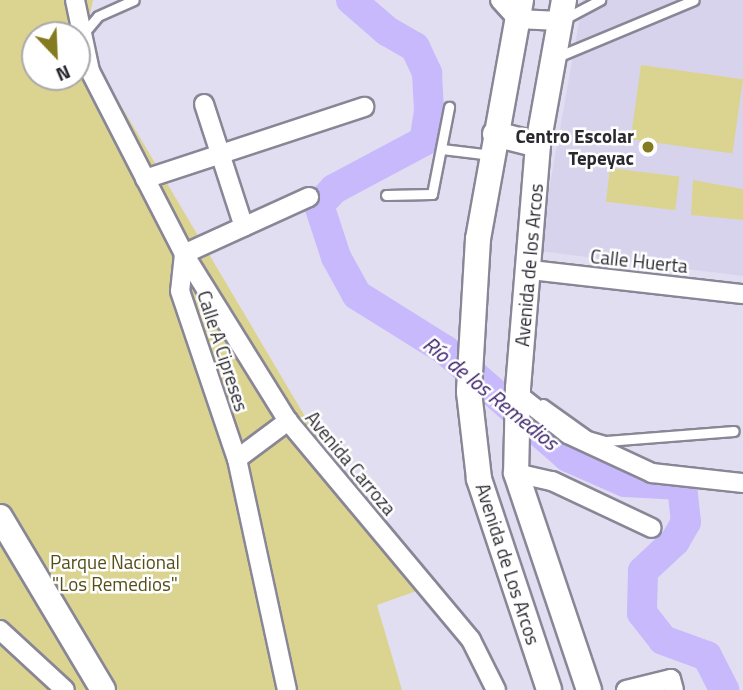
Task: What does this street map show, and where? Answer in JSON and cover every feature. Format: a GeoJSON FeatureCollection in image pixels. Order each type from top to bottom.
{"type":"FeatureCollection","features":[{"type":"Feature","properties":{"kind":"main road"},"geometry":{"type":"LineString","coordinates":[[519,10],[493,145],[538,145]]}},
{"type":"Feature","properties":{"kind":"main road","name":"Avenida de los Arcos"},"geometry":{"type":"LineString","coordinates":[[519,397],[531,270],[538,145],[556,58],[562,10]]}},
{"type":"Feature","properties":{"kind":"main road","name":"Avenida de Los Arcos"},"geometry":{"type":"LineString","coordinates":[[493,145],[478,239],[469,393],[479,479],[549,690]]}},
{"type":"Feature","properties":{"kind":"main road","name":"Avenida de Los Arcos"},"geometry":{"type":"LineString","coordinates":[[519,397],[516,473],[589,690]]}},
{"type":"Feature","properties":{"kind":"main road"},"geometry":{"type":"LineString","coordinates":[[0,517],[103,690]]}},
{"type":"Feature","properties":{"kind":"street"},"geometry":{"type":"LineString","coordinates":[[75,0],[79,21]]}},
{"type":"Feature","properties":{"kind":"street"},"geometry":{"type":"LineString","coordinates":[[500,0],[519,10],[562,10]]}},
{"type":"Feature","properties":{"kind":"street"},"geometry":{"type":"LineString","coordinates":[[91,73],[184,254],[309,197]]}},
{"type":"Feature","properties":{"kind":"street"},"geometry":{"type":"LineString","coordinates":[[204,104],[244,227]]}},
{"type":"Feature","properties":{"kind":"street"},"geometry":{"type":"LineString","coordinates":[[145,179],[364,107]]}},
{"type":"Feature","properties":{"kind":"street","name":"Avenida Carroza"},"geometry":{"type":"LineString","coordinates":[[184,254],[288,421],[471,640],[496,690]]}},
{"type":"Feature","properties":{"kind":"street","name":"Calle A Cipreses"},"geometry":{"type":"LineString","coordinates":[[184,254],[180,291],[237,459],[287,690]]}},
{"type":"Feature","properties":{"kind":"street","name":"Calle Huerta"},"geometry":{"type":"LineString","coordinates":[[531,270],[743,294]]}},
{"type":"Feature","properties":{"kind":"street"},"geometry":{"type":"LineString","coordinates":[[519,397],[568,434],[652,473],[720,484],[743,483]]}},
{"type":"Feature","properties":{"kind":"street"},"geometry":{"type":"LineString","coordinates":[[237,459],[288,421]]}},
{"type":"Feature","properties":{"kind":"street"},"geometry":{"type":"LineString","coordinates":[[516,473],[552,481],[652,528]]}},
{"type":"Feature","properties":{"kind":"street"},"geometry":{"type":"LineString","coordinates":[[0,630],[65,690]]}},
{"type":"Feature","properties":{"kind":"street"},"geometry":{"type":"LineString","coordinates":[[626,690],[671,679],[674,690]]}},
{"type":"Feature","properties":{"kind":"lane"},"geometry":{"type":"LineString","coordinates":[[91,24],[98,16],[134,0]]}},
{"type":"Feature","properties":{"kind":"lane"},"geometry":{"type":"LineString","coordinates":[[562,10],[600,0]]}},
{"type":"Feature","properties":{"kind":"lane"},"geometry":{"type":"LineString","coordinates":[[556,58],[694,0]]}},
{"type":"Feature","properties":{"kind":"lane"},"geometry":{"type":"LineString","coordinates":[[386,195],[432,194],[449,107]]}},
{"type":"Feature","properties":{"kind":"lane"},"geometry":{"type":"LineString","coordinates":[[442,149],[493,145]]}},
{"type":"Feature","properties":{"kind":"lane"},"geometry":{"type":"LineString","coordinates":[[519,397],[588,436],[606,441],[734,432]]}},
{"type":"Feature","properties":{"kind":"shaded area","name":"Centro Escolar Tepeyac"},"geometry":{"type":"Polygon","coordinates":[[[583,0],[743,0],[743,276],[538,251],[583,0]]]}},
{"type":"Feature","properties":{"kind":"green space","name":"Parque Nacional \"Los Remedios\""},"geometry":{"type":"Polygon","coordinates":[[[0,0],[93,0],[89,21],[21,21],[21,91],[91,91],[91,55],[332,462],[425,588],[377,605],[402,690],[0,690],[0,0]]]}},
{"type":"Feature","properties":{"kind":"green space"},"geometry":{"type":"Polygon","coordinates":[[[641,65],[743,79],[733,154],[631,139],[641,65]]]}},
{"type":"Feature","properties":{"kind":"green space"},"geometry":{"type":"Polygon","coordinates":[[[610,168],[679,177],[675,210],[606,202],[610,168]]]}},
{"type":"Feature","properties":{"kind":"green space"},"geometry":{"type":"Polygon","coordinates":[[[693,180],[743,189],[743,220],[691,215],[693,180]]]}},
{"type":"Feature","properties":{"kind":"waterway","name":"Río de los Remedios"},"geometry":{"type":"LineString","coordinates":[[351,0],[387,31],[415,47],[427,73],[429,111],[424,141],[334,189],[319,205],[336,257],[357,295],[445,350],[568,457],[625,482],[682,485],[686,522],[675,541],[643,571],[642,613],[663,640],[707,656],[724,690]]}},
{"type":"Feature","properties":{"kind":"place","name":"Centro Escolar Tepeyac"},"geometry":{"type":"Point","coordinates":[648,147]}}]}
